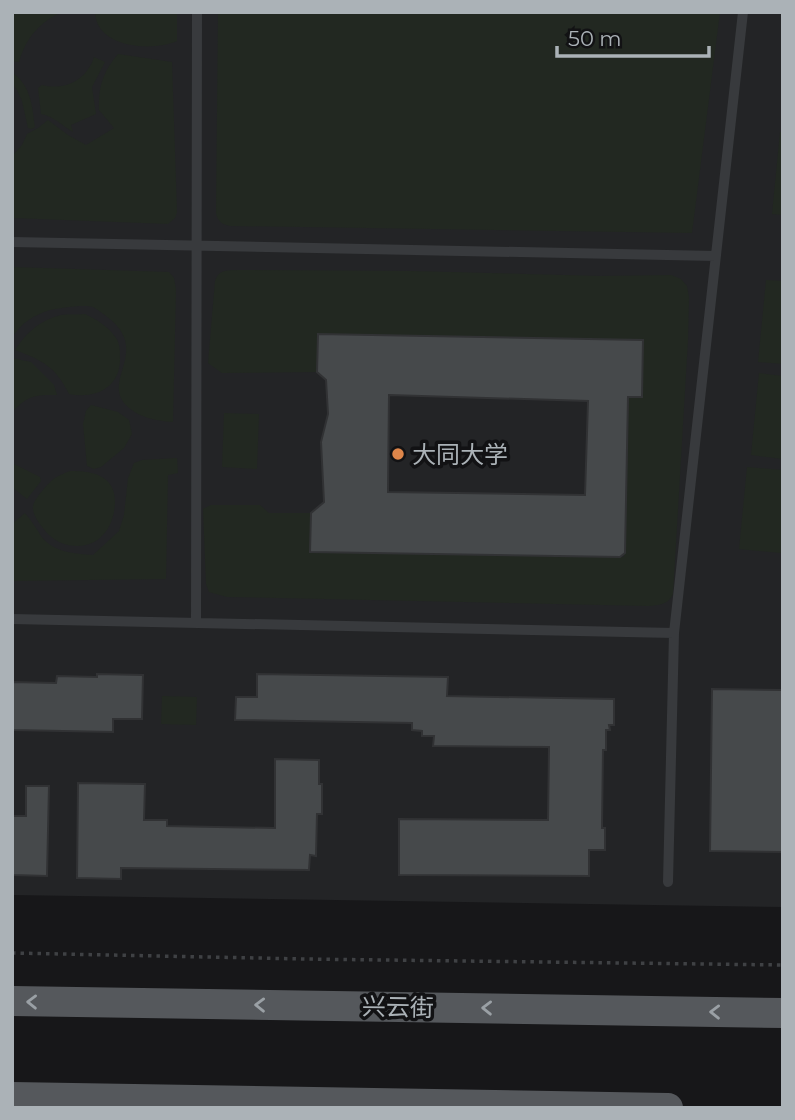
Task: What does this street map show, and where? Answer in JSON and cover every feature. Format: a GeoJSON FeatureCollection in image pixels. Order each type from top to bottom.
{"type":"FeatureCollection","features":[{"type":"Feature","properties":{"kind":"main road","name":"兴云街"},"geometry":{"type":"LineString","coordinates":[[12,1001],[783,1013]]}},
{"type":"Feature","properties":{"kind":"main road"},"geometry":{"type":"LineString","coordinates":[[12,1097],[198,1104],[668,1108]]}},
{"type":"Feature","properties":{"kind":"lane"},"geometry":{"type":"LineString","coordinates":[[196,623],[197,12]]}},
{"type":"Feature","properties":{"kind":"lane"},"geometry":{"type":"LineString","coordinates":[[668,882],[674,633],[744,12]]}},
{"type":"Feature","properties":{"kind":"lane"},"geometry":{"type":"LineString","coordinates":[[12,242],[716,256]]}},
{"type":"Feature","properties":{"kind":"lane"},"geometry":{"type":"LineString","coordinates":[[12,619],[674,633]]}},
{"type":"Feature","properties":{"kind":"path"},"geometry":{"type":"LineString","coordinates":[[12,953],[783,965]]}},
{"type":"Feature","properties":{"kind":"shaded area","name":"大同大学"},"geometry":{"type":"Polygon","coordinates":[[[12,12],[783,12],[783,907],[12,895],[12,12]]]}},
{"type":"Feature","properties":{"kind":"shaded area"},"geometry":{"type":"Polygon","coordinates":[[[12,12],[63,12],[47,20],[35,31],[19,62],[12,61],[12,12]]]}},
{"type":"Feature","properties":{"kind":"shaded area"},"geometry":{"type":"Polygon","coordinates":[[[95,12],[177,12],[177,41],[140,46],[115,40],[98,24],[95,12]]]}},
{"type":"Feature","properties":{"kind":"shaded area"},"geometry":{"type":"Polygon","coordinates":[[[218,12],[720,12],[692,233],[225,224],[219,221],[216,213],[218,12]]]}},
{"type":"Feature","properties":{"kind":"shaded area"},"geometry":{"type":"Polygon","coordinates":[[[118,54],[172,62],[177,212],[175,218],[168,224],[12,218],[12,156],[27,134],[48,120],[86,145],[114,128],[99,110],[99,102],[102,80],[118,54]]]}},
{"type":"Feature","properties":{"kind":"shaded area"},"geometry":{"type":"Polygon","coordinates":[[[94,57],[105,62],[92,87],[96,114],[71,125],[73,132],[41,114],[38,88],[42,85],[59,86],[74,82],[86,72],[94,57]]]}},
{"type":"Feature","properties":{"kind":"shaded area"},"geometry":{"type":"Polygon","coordinates":[[[12,72],[23,83],[30,96],[35,127],[32,129],[28,128],[22,101],[12,84],[12,72]]]}},
{"type":"Feature","properties":{"kind":"shaded area"},"geometry":{"type":"Polygon","coordinates":[[[780,132],[783,132],[783,215],[772,214],[780,132]]]}},
{"type":"Feature","properties":{"kind":"shaded area"},"geometry":{"type":"Polygon","coordinates":[[[12,267],[169,272],[174,278],[176,289],[173,422],[160,421],[134,412],[124,403],[119,393],[119,384],[126,351],[125,340],[119,328],[93,307],[72,307],[44,312],[24,324],[12,338],[12,267]]]}},
{"type":"Feature","properties":{"kind":"shaded area"},"geometry":{"type":"Polygon","coordinates":[[[237,270],[671,275],[681,279],[687,286],[689,297],[688,340],[671,598],[663,604],[648,606],[227,597],[209,592],[206,584],[203,509],[211,505],[260,505],[269,513],[311,513],[311,552],[624,557],[628,397],[642,397],[643,340],[319,334],[317,372],[222,373],[208,363],[215,281],[221,273],[237,270]]]}},
{"type":"Feature","properties":{"kind":"shaded area"},"geometry":{"type":"Polygon","coordinates":[[[766,280],[783,281],[783,364],[758,362],[766,280]]]}},
{"type":"Feature","properties":{"kind":"shaded area"},"geometry":{"type":"Polygon","coordinates":[[[85,314],[106,327],[116,338],[120,350],[119,369],[116,378],[104,390],[88,395],[69,394],[59,377],[47,366],[15,350],[29,333],[46,320],[61,315],[85,314]]]}},
{"type":"Feature","properties":{"kind":"shaded area"},"geometry":{"type":"Polygon","coordinates":[[[12,358],[31,362],[54,385],[57,395],[32,397],[12,412],[12,358]]]}},
{"type":"Feature","properties":{"kind":"shaded area"},"geometry":{"type":"Polygon","coordinates":[[[759,373],[783,376],[783,459],[751,455],[759,373]]]}},
{"type":"Feature","properties":{"kind":"shaded area"},"geometry":{"type":"Polygon","coordinates":[[[91,405],[118,412],[129,420],[132,434],[124,448],[101,467],[94,469],[87,466],[83,424],[86,411],[91,405]]]}},
{"type":"Feature","properties":{"kind":"shaded area"},"geometry":{"type":"Polygon","coordinates":[[[224,413],[259,414],[257,469],[222,467],[224,413]]]}},
{"type":"Feature","properties":{"kind":"shaded area"},"geometry":{"type":"Polygon","coordinates":[[[177,458],[178,473],[168,475],[166,579],[12,581],[12,524],[25,513],[51,546],[72,553],[93,555],[119,531],[124,515],[128,478],[134,463],[177,458]]]}},
{"type":"Feature","properties":{"kind":"shaded area"},"geometry":{"type":"Polygon","coordinates":[[[12,463],[40,477],[41,481],[27,499],[12,487],[12,463]]]}},
{"type":"Feature","properties":{"kind":"shaded area"},"geometry":{"type":"Polygon","coordinates":[[[747,467],[783,470],[781,553],[739,549],[747,467]]]}},
{"type":"Feature","properties":{"kind":"shaded area"},"geometry":{"type":"Polygon","coordinates":[[[70,471],[101,476],[113,490],[115,503],[109,527],[93,543],[77,546],[61,543],[48,534],[33,510],[45,487],[70,471]]]}},
{"type":"Feature","properties":{"kind":"shaded area"},"geometry":{"type":"Polygon","coordinates":[[[162,696],[197,697],[196,725],[161,724],[162,696]]]}},
{"type":"Feature","properties":{"kind":"building"},"geometry":{"type":"Polygon","coordinates":[[[318,334],[643,340],[642,397],[628,397],[625,553],[620,557],[310,552],[311,513],[324,502],[321,442],[328,414],[326,380],[317,372],[318,334]],[[389,395],[388,492],[585,495],[588,401],[389,395]]]}},
{"type":"Feature","properties":{"kind":"building"},"geometry":{"type":"Polygon","coordinates":[[[97,674],[143,675],[142,719],[113,719],[113,732],[12,730],[12,682],[56,683],[57,676],[97,677],[97,674]]]}},
{"type":"Feature","properties":{"kind":"building"},"geometry":{"type":"Polygon","coordinates":[[[257,674],[448,677],[447,696],[614,699],[614,725],[609,725],[610,730],[606,730],[606,750],[603,750],[602,828],[605,828],[605,850],[589,850],[589,876],[399,875],[399,819],[548,820],[549,747],[433,746],[434,736],[422,736],[422,731],[412,730],[412,723],[235,720],[236,697],[257,697],[257,674]]]}},
{"type":"Feature","properties":{"kind":"building"},"geometry":{"type":"Polygon","coordinates":[[[712,689],[783,690],[783,852],[710,851],[712,689]]]}},
{"type":"Feature","properties":{"kind":"building"},"geometry":{"type":"Polygon","coordinates":[[[275,759],[319,760],[322,814],[317,814],[316,856],[310,855],[309,870],[121,868],[121,879],[77,878],[78,783],[145,784],[144,820],[167,820],[167,826],[275,828],[275,759]]]}},
{"type":"Feature","properties":{"kind":"building"},"geometry":{"type":"Polygon","coordinates":[[[26,786],[49,786],[47,876],[13,875],[12,816],[26,816],[26,786]]]}},
{"type":"Feature","properties":{"kind":"place","name":"大同大学"},"geometry":{"type":"Point","coordinates":[398,454]}}]}
